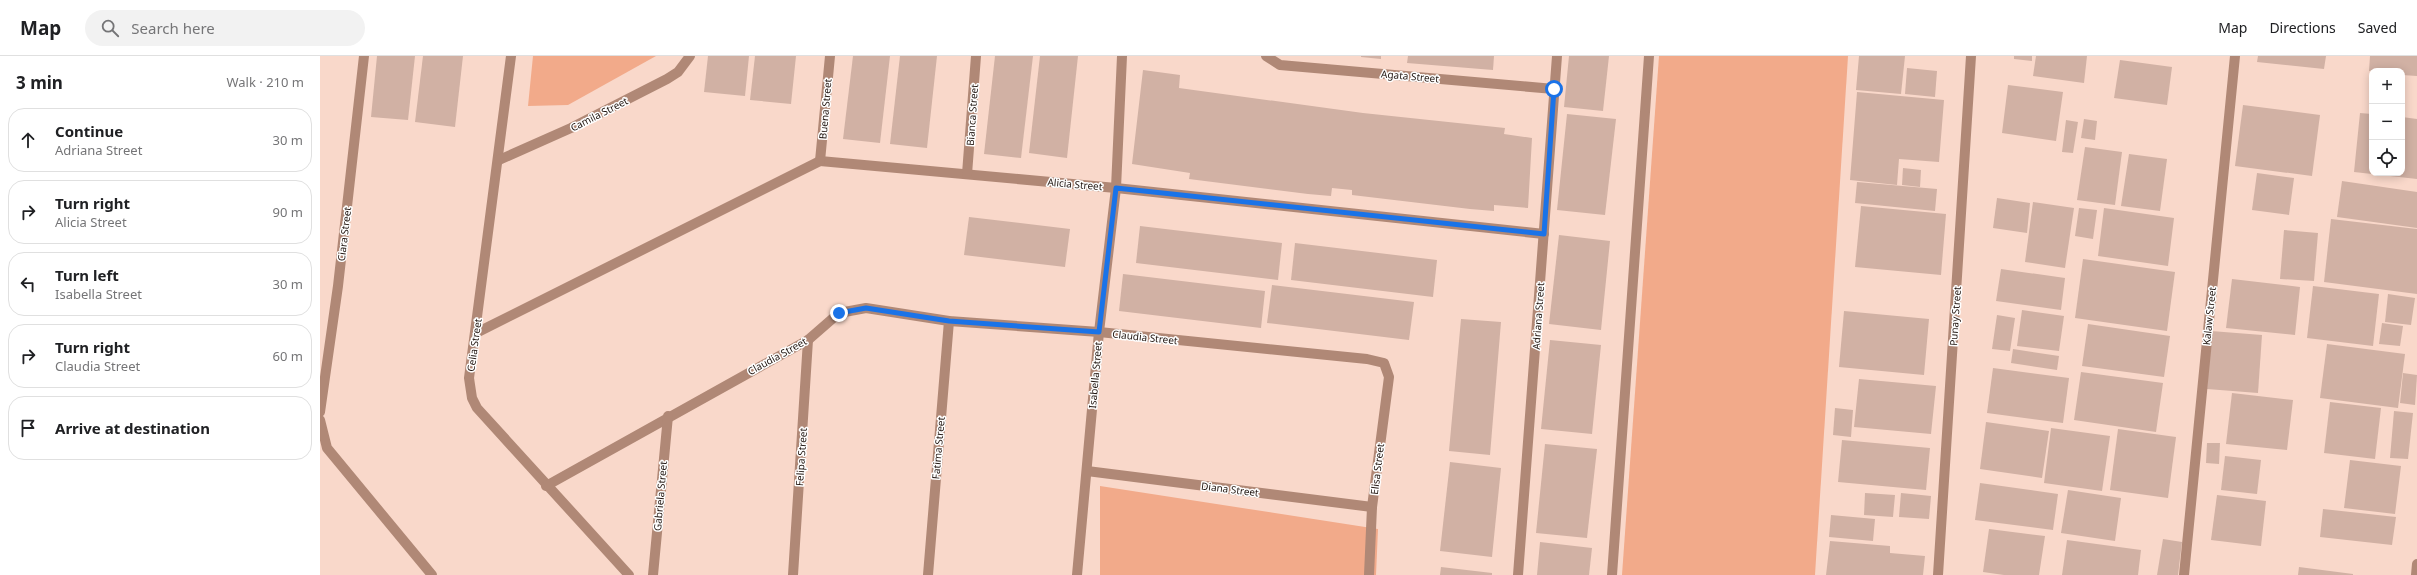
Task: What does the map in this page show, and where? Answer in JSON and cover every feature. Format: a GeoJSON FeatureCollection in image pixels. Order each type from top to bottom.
{"type":"FeatureCollection","features":[{"type":"Feature","properties":{"kind":"street","name":"Ciara Street"},"geometry":{"type":"LineString","coordinates":[[320,412],[338,286],[364,56]]}},
{"type":"Feature","properties":{"kind":"street","name":"Celia Street"},"geometry":{"type":"LineString","coordinates":[[511,56],[499,160],[470,378],[472,398],[477,408],[546,486],[629,575]]}},
{"type":"Feature","properties":{"kind":"street","name":"Camila Street"},"geometry":{"type":"LineString","coordinates":[[499,160],[571,128],[667,79],[678,72],[690,56]]}},
{"type":"Feature","properties":{"kind":"street","name":"Buena Street"},"geometry":{"type":"LineString","coordinates":[[820,161],[830,56]]}},
{"type":"Feature","properties":{"kind":"street","name":"Bianca Street"},"geometry":{"type":"LineString","coordinates":[[967,174],[976,56]]}},
{"type":"Feature","properties":{"kind":"street","name":"Isabella Street"},"geometry":{"type":"LineString","coordinates":[[1077,575],[1099,332],[1116,188],[1122,56]]}},
{"type":"Feature","properties":{"kind":"street","name":"Adriana Street"},"geometry":{"type":"LineString","coordinates":[[1518,575],[1556,56]]}},
{"type":"Feature","properties":{"kind":"street"},"geometry":{"type":"LineString","coordinates":[[1612,575],[1649,56]]}},
{"type":"Feature","properties":{"kind":"street","name":"Punay Street"},"geometry":{"type":"LineString","coordinates":[[1938,575],[1971,56]]}},
{"type":"Feature","properties":{"kind":"street","name":"Kalaw Street"},"geometry":{"type":"LineString","coordinates":[[2184,575],[2235,56]]}},
{"type":"Feature","properties":{"kind":"street","name":"Agata Street"},"geometry":{"type":"LineString","coordinates":[[1267,57],[1280,65],[1554,89]]}},
{"type":"Feature","properties":{"kind":"street","name":"Alicia Street"},"geometry":{"type":"LineString","coordinates":[[820,161],[1116,188],[1544,234]]}},
{"type":"Feature","properties":{"kind":"street"},"geometry":{"type":"LineString","coordinates":[[476,333],[820,161]]}},
{"type":"Feature","properties":{"kind":"street","name":"Claudia Street"},"geometry":{"type":"LineString","coordinates":[[546,486],[668,416],[808,340],[839,313],[866,308],[949,321],[1099,332],[1367,359],[1384,363]]}},
{"type":"Feature","properties":{"kind":"street","name":"Fatima Street"},"geometry":{"type":"LineString","coordinates":[[928,575],[949,321]]}},
{"type":"Feature","properties":{"kind":"street","name":"Felipa Street"},"geometry":{"type":"LineString","coordinates":[[794,575],[808,340]]}},
{"type":"Feature","properties":{"kind":"street","name":"Elisa Street"},"geometry":{"type":"LineString","coordinates":[[1369,575],[1372,508],[1389,377],[1384,363]]}},
{"type":"Feature","properties":{"kind":"street","name":"Gabriela Street"},"geometry":{"type":"LineString","coordinates":[[653,575],[668,416]]}},
{"type":"Feature","properties":{"kind":"street"},"geometry":{"type":"LineString","coordinates":[[320,420],[327,448],[432,575]]}},
{"type":"Feature","properties":{"kind":"street","name":"Diana Street"},"geometry":{"type":"LineString","coordinates":[[1087,471],[1372,508]]}},
{"type":"Feature","properties":{"kind":"street"},"geometry":{"type":"LineString","coordinates":[[2416,575],[2417,564]]}},
{"type":"Feature","properties":{"kind":"shaded area"},"geometry":{"type":"Polygon","coordinates":[[[533,56],[656,56],[568,105],[528,106],[533,56]]]}},
{"type":"Feature","properties":{"kind":"shaded area"},"geometry":{"type":"Polygon","coordinates":[[[1659,56],[1848,56],[1815,575],[1622,575],[1659,56]]]}},
{"type":"Feature","properties":{"kind":"shaded area"},"geometry":{"type":"Polygon","coordinates":[[[1100,486],[1378,529],[1376,575],[1100,575],[1100,486]]]}},
{"type":"Feature","properties":{"kind":"building"},"geometry":{"type":"Polygon","coordinates":[[[377,56],[415,56],[408,120],[371,117],[377,56]]]}},
{"type":"Feature","properties":{"kind":"building"},"geometry":{"type":"Polygon","coordinates":[[[423,56],[463,56],[455,127],[415,122],[423,56]]]}},
{"type":"Feature","properties":{"kind":"building"},"geometry":{"type":"Polygon","coordinates":[[[708,56],[749,56],[745,96],[704,92],[708,56]]]}},
{"type":"Feature","properties":{"kind":"building"},"geometry":{"type":"Polygon","coordinates":[[[755,56],[796,56],[791,104],[750,100],[755,56]]]}},
{"type":"Feature","properties":{"kind":"building"},"geometry":{"type":"Polygon","coordinates":[[[853,56],[890,56],[880,143],[843,139],[853,56]]]}},
{"type":"Feature","properties":{"kind":"building"},"geometry":{"type":"Polygon","coordinates":[[[900,56],[937,56],[927,148],[890,144],[900,56]]]}},
{"type":"Feature","properties":{"kind":"building"},"geometry":{"type":"Polygon","coordinates":[[[995,56],[1033,56],[1021,158],[984,154],[995,56]]]}},
{"type":"Feature","properties":{"kind":"building"},"geometry":{"type":"Polygon","coordinates":[[[1040,56],[1078,56],[1067,158],[1029,153],[1040,56]]]}},
{"type":"Feature","properties":{"kind":"building"},"geometry":{"type":"Polygon","coordinates":[[[1381,56],[1381,59],[1361,57],[1381,56]]]}},
{"type":"Feature","properties":{"kind":"building"},"geometry":{"type":"Polygon","coordinates":[[[1408,56],[1494,56],[1493,70],[1407,63],[1408,56]]]}},
{"type":"Feature","properties":{"kind":"building"},"geometry":{"type":"Polygon","coordinates":[[[1569,56],[1609,56],[1603,111],[1564,107],[1569,56]]]}},
{"type":"Feature","properties":{"kind":"building"},"geometry":{"type":"Polygon","coordinates":[[[1859,56],[1905,56],[1901,94],[1856,90],[1859,56]]]}},
{"type":"Feature","properties":{"kind":"building"},"geometry":{"type":"Polygon","coordinates":[[[2014,56],[2032,56],[2032,61],[2014,59],[2014,56]]]}},
{"type":"Feature","properties":{"kind":"building"},"geometry":{"type":"Polygon","coordinates":[[[2036,56],[2087,56],[2084,83],[2033,76],[2036,56]]]}},
{"type":"Feature","properties":{"kind":"building"},"geometry":{"type":"Polygon","coordinates":[[[2258,56],[2326,56],[2324,69],[2257,62],[2258,56]]]}},
{"type":"Feature","properties":{"kind":"building"},"geometry":{"type":"Polygon","coordinates":[[[2370,56],[2417,56],[2417,76],[2405,75],[2405,68],[2369,68],[2370,56]]]}},
{"type":"Feature","properties":{"kind":"building"},"geometry":{"type":"Polygon","coordinates":[[[2120,60],[2172,67],[2167,105],[2114,98],[2120,60]]]}},
{"type":"Feature","properties":{"kind":"building"},"geometry":{"type":"Polygon","coordinates":[[[1907,68],[1937,71],[1935,97],[1905,94],[1907,68]]]}},
{"type":"Feature","properties":{"kind":"building"},"geometry":{"type":"Polygon","coordinates":[[[1143,70],[1180,75],[1179,88],[1363,113],[1505,128],[1504,134],[1532,138],[1528,208],[1494,205],[1494,211],[1470,209],[1352,195],[1352,190],[1332,188],[1331,196],[1308,194],[1189,179],[1190,173],[1132,164],[1143,70]]]}},
{"type":"Feature","properties":{"kind":"building"},"geometry":{"type":"Polygon","coordinates":[[[2008,85],[2063,92],[2056,141],[2002,133],[2008,85]]]}},
{"type":"Feature","properties":{"kind":"building"},"geometry":{"type":"Polygon","coordinates":[[[1857,92],[1944,100],[1939,162],[1899,159],[1897,185],[1850,180],[1857,92]]]}},
{"type":"Feature","properties":{"kind":"building"},"geometry":{"type":"Polygon","coordinates":[[[2243,105],[2320,115],[2312,176],[2235,166],[2243,105]]]}},
{"type":"Feature","properties":{"kind":"building"},"geometry":{"type":"Polygon","coordinates":[[[2360,113],[2369,114],[2369,174],[2354,172],[2360,113]]]}},
{"type":"Feature","properties":{"kind":"building"},"geometry":{"type":"Polygon","coordinates":[[[1567,114],[1616,119],[1605,215],[1557,210],[1567,114]]]}},
{"type":"Feature","properties":{"kind":"building"},"geometry":{"type":"Polygon","coordinates":[[[2405,117],[2417,119],[2417,179],[2390,176],[2405,176],[2405,117]]]}},
{"type":"Feature","properties":{"kind":"building"},"geometry":{"type":"Polygon","coordinates":[[[2084,119],[2097,121],[2095,140],[2081,138],[2084,119]]]}},
{"type":"Feature","properties":{"kind":"building"},"geometry":{"type":"Polygon","coordinates":[[[2066,120],[2078,122],[2073,153],[2062,152],[2066,120]]]}},
{"type":"Feature","properties":{"kind":"building"},"geometry":{"type":"Polygon","coordinates":[[[2085,147],[2122,152],[2115,205],[2077,200],[2085,147]]]}},
{"type":"Feature","properties":{"kind":"building"},"geometry":{"type":"Polygon","coordinates":[[[2129,154],[2167,159],[2160,211],[2121,206],[2129,154]]]}},
{"type":"Feature","properties":{"kind":"building"},"geometry":{"type":"Polygon","coordinates":[[[1903,168],[1921,170],[1920,187],[1902,185],[1903,168]]]}},
{"type":"Feature","properties":{"kind":"building"},"geometry":{"type":"Polygon","coordinates":[[[2257,173],[2294,178],[2289,215],[2252,210],[2257,173]]]}},
{"type":"Feature","properties":{"kind":"building"},"geometry":{"type":"Polygon","coordinates":[[[2342,181],[2417,192],[2417,228],[2337,217],[2342,181]]]}},
{"type":"Feature","properties":{"kind":"building"},"geometry":{"type":"Polygon","coordinates":[[[1857,182],[1937,189],[1935,211],[1855,203],[1857,182]]]}},
{"type":"Feature","properties":{"kind":"building"},"geometry":{"type":"Polygon","coordinates":[[[1997,198],[2030,203],[2027,233],[1993,228],[1997,198]]]}},
{"type":"Feature","properties":{"kind":"building"},"geometry":{"type":"Polygon","coordinates":[[[2033,202],[2074,208],[2065,268],[2025,262],[2033,202]]]}},
{"type":"Feature","properties":{"kind":"building"},"geometry":{"type":"Polygon","coordinates":[[[1861,206],[1946,214],[1941,275],[1855,267],[1861,206]]]}},
{"type":"Feature","properties":{"kind":"building"},"geometry":{"type":"Polygon","coordinates":[[[2079,208],[2097,210],[2093,239],[2075,236],[2079,208]]]}},
{"type":"Feature","properties":{"kind":"building"},"geometry":{"type":"Polygon","coordinates":[[[2104,208],[2174,218],[2168,266],[2098,256],[2104,208]]]}},
{"type":"Feature","properties":{"kind":"building"},"geometry":{"type":"Polygon","coordinates":[[[969,217],[1070,229],[1065,267],[964,255],[969,217]]]}},
{"type":"Feature","properties":{"kind":"building"},"geometry":{"type":"Polygon","coordinates":[[[2331,219],[2417,229],[2417,294],[2324,282],[2331,219]]]}},
{"type":"Feature","properties":{"kind":"building"},"geometry":{"type":"Polygon","coordinates":[[[1140,226],[1282,243],[1278,280],[1136,263],[1140,226]]]}},
{"type":"Feature","properties":{"kind":"building"},"geometry":{"type":"Polygon","coordinates":[[[2284,230],[2318,233],[2314,281],[2280,279],[2284,230]]]}},
{"type":"Feature","properties":{"kind":"building"},"geometry":{"type":"Polygon","coordinates":[[[1559,235],[1610,241],[1601,330],[1549,324],[1559,235]]]}},
{"type":"Feature","properties":{"kind":"building"},"geometry":{"type":"Polygon","coordinates":[[[1295,243],[1437,260],[1433,297],[1291,280],[1295,243]]]}},
{"type":"Feature","properties":{"kind":"building"},"geometry":{"type":"Polygon","coordinates":[[[2083,259],[2175,272],[2167,331],[2075,318],[2083,259]]]}},
{"type":"Feature","properties":{"kind":"building"},"geometry":{"type":"Polygon","coordinates":[[[2001,269],[2065,278],[2061,310],[1996,301],[2001,269]]]}},
{"type":"Feature","properties":{"kind":"building"},"geometry":{"type":"Polygon","coordinates":[[[1123,274],[1265,291],[1261,328],[1119,311],[1123,274]]]}},
{"type":"Feature","properties":{"kind":"building"},"geometry":{"type":"Polygon","coordinates":[[[2232,279],[2300,287],[2295,335],[2226,328],[2232,279]]]}},
{"type":"Feature","properties":{"kind":"building"},"geometry":{"type":"Polygon","coordinates":[[[1272,285],[1414,302],[1409,340],[1267,323],[1272,285]]]}},
{"type":"Feature","properties":{"kind":"building"},"geometry":{"type":"Polygon","coordinates":[[[2313,286],[2379,294],[2373,346],[2307,338],[2313,286]]]}},
{"type":"Feature","properties":{"kind":"building"},"geometry":{"type":"Polygon","coordinates":[[[2388,294],[2415,298],[2411,325],[2385,322],[2388,294]]]}},
{"type":"Feature","properties":{"kind":"building"},"geometry":{"type":"Polygon","coordinates":[[[2022,310],[2064,316],[2059,351],[2017,346],[2022,310]]]}},
{"type":"Feature","properties":{"kind":"building"},"geometry":{"type":"Polygon","coordinates":[[[1844,311],[1929,319],[1924,375],[1839,367],[1844,311]]]}},
{"type":"Feature","properties":{"kind":"building"},"geometry":{"type":"Polygon","coordinates":[[[1997,315],[2015,318],[2010,351],[1992,349],[1997,315]]]}},
{"type":"Feature","properties":{"kind":"building"},"geometry":{"type":"Polygon","coordinates":[[[1461,319],[1501,322],[1490,455],[1449,451],[1461,319]]]}},
{"type":"Feature","properties":{"kind":"building"},"geometry":{"type":"Polygon","coordinates":[[[2382,323],[2403,326],[2400,346],[2379,344],[2382,323]]]}},
{"type":"Feature","properties":{"kind":"building"},"geometry":{"type":"Polygon","coordinates":[[[2088,324],[2170,336],[2164,377],[2082,366],[2088,324]]]}},
{"type":"Feature","properties":{"kind":"building"},"geometry":{"type":"Polygon","coordinates":[[[2211,331],[2262,335],[2258,393],[2207,389],[2211,331]]]}},
{"type":"Feature","properties":{"kind":"building"},"geometry":{"type":"Polygon","coordinates":[[[1550,340],[1601,345],[1592,434],[1541,429],[1550,340]]]}},
{"type":"Feature","properties":{"kind":"building"},"geometry":{"type":"Polygon","coordinates":[[[2327,344],[2405,354],[2398,408],[2320,398],[2327,344]]]}},
{"type":"Feature","properties":{"kind":"building"},"geometry":{"type":"Polygon","coordinates":[[[2013,349],[2059,356],[2057,370],[2011,363],[2013,349]]]}},
{"type":"Feature","properties":{"kind":"building"},"geometry":{"type":"Polygon","coordinates":[[[1993,368],[2069,378],[2063,423],[1987,413],[1993,368]]]}},
{"type":"Feature","properties":{"kind":"building"},"geometry":{"type":"Polygon","coordinates":[[[2081,372],[2163,383],[2156,432],[2074,420],[2081,372]]]}},
{"type":"Feature","properties":{"kind":"building"},"geometry":{"type":"Polygon","coordinates":[[[2403,373],[2417,375],[2415,405],[2400,403],[2403,373]]]}},
{"type":"Feature","properties":{"kind":"building"},"geometry":{"type":"Polygon","coordinates":[[[1859,379],[1936,386],[1931,434],[1854,427],[1859,379]]]}},
{"type":"Feature","properties":{"kind":"building"},"geometry":{"type":"Polygon","coordinates":[[[2232,393],[2293,400],[2287,450],[2226,444],[2232,393]]]}},
{"type":"Feature","properties":{"kind":"building"},"geometry":{"type":"Polygon","coordinates":[[[2330,402],[2381,408],[2375,459],[2324,453],[2330,402]]]}},
{"type":"Feature","properties":{"kind":"building"},"geometry":{"type":"Polygon","coordinates":[[[1835,408],[1853,410],[1851,437],[1833,435],[1835,408]]]}},
{"type":"Feature","properties":{"kind":"building"},"geometry":{"type":"Polygon","coordinates":[[[2394,411],[2413,413],[2408,459],[2390,458],[2394,411]]]}},
{"type":"Feature","properties":{"kind":"building"},"geometry":{"type":"Polygon","coordinates":[[[1986,422],[2049,431],[2042,478],[1980,469],[1986,422]]]}},
{"type":"Feature","properties":{"kind":"building"},"geometry":{"type":"Polygon","coordinates":[[[2051,428],[2110,436],[2102,491],[2044,483],[2051,428]]]}},
{"type":"Feature","properties":{"kind":"building"},"geometry":{"type":"Polygon","coordinates":[[[2118,429],[2176,437],[2168,498],[2110,490],[2118,429]]]}},
{"type":"Feature","properties":{"kind":"building"},"geometry":{"type":"Polygon","coordinates":[[[1842,440],[1930,448],[1926,490],[1838,482],[1842,440]]]}},
{"type":"Feature","properties":{"kind":"building"},"geometry":{"type":"Polygon","coordinates":[[[2207,443],[2220,443],[2219,464],[2206,463],[2207,443]]]}},
{"type":"Feature","properties":{"kind":"building"},"geometry":{"type":"Polygon","coordinates":[[[1545,444],[1597,449],[1587,538],[1536,533],[1545,444]]]}},
{"type":"Feature","properties":{"kind":"building"},"geometry":{"type":"Polygon","coordinates":[[[2225,456],[2261,460],[2257,494],[2221,490],[2225,456]]]}},
{"type":"Feature","properties":{"kind":"building"},"geometry":{"type":"Polygon","coordinates":[[[2350,460],[2401,466],[2395,514],[2344,508],[2350,460]]]}},
{"type":"Feature","properties":{"kind":"building"},"geometry":{"type":"Polygon","coordinates":[[[1450,462],[1501,468],[1492,557],[1440,551],[1450,462]]]}},
{"type":"Feature","properties":{"kind":"building"},"geometry":{"type":"Polygon","coordinates":[[[1980,483],[2058,494],[2053,530],[1975,520],[1980,483]]]}},
{"type":"Feature","properties":{"kind":"building"},"geometry":{"type":"Polygon","coordinates":[[[2068,490],[2121,498],[2115,541],[2061,533],[2068,490]]]}},
{"type":"Feature","properties":{"kind":"building"},"geometry":{"type":"Polygon","coordinates":[[[1865,493],[1895,495],[1893,517],[1864,515],[1865,493]]]}},
{"type":"Feature","properties":{"kind":"building"},"geometry":{"type":"Polygon","coordinates":[[[1901,493],[1931,496],[1929,519],[1899,517],[1901,493]]]}},
{"type":"Feature","properties":{"kind":"building"},"geometry":{"type":"Polygon","coordinates":[[[2217,495],[2266,501],[2261,546],[2211,540],[2217,495]]]}},
{"type":"Feature","properties":{"kind":"building"},"geometry":{"type":"Polygon","coordinates":[[[2323,509],[2396,517],[2392,545],[2320,537],[2323,509]]]}},
{"type":"Feature","properties":{"kind":"building"},"geometry":{"type":"Polygon","coordinates":[[[1831,515],[1875,519],[1873,541],[1829,537],[1831,515]]]}},
{"type":"Feature","properties":{"kind":"building"},"geometry":{"type":"Polygon","coordinates":[[[1989,529],[2045,536],[2039,575],[2004,575],[1983,572],[1989,529]]]}},
{"type":"Feature","properties":{"kind":"building"},"geometry":{"type":"Polygon","coordinates":[[[2163,539],[2182,542],[2178,575],[2157,575],[2163,539]]]}},
{"type":"Feature","properties":{"kind":"building"},"geometry":{"type":"Polygon","coordinates":[[[2067,540],[2141,550],[2138,575],[2062,575],[2067,540]]]}},
{"type":"Feature","properties":{"kind":"building"},"geometry":{"type":"Polygon","coordinates":[[[1830,541],[1890,546],[1890,553],[1925,556],[1923,575],[1826,575],[1830,541]]]}},
{"type":"Feature","properties":{"kind":"building"},"geometry":{"type":"Polygon","coordinates":[[[1540,542],[1592,548],[1589,575],[1537,575],[1540,542]]]}},
{"type":"Feature","properties":{"kind":"building"},"geometry":{"type":"Polygon","coordinates":[[[1441,567],[1492,573],[1492,575],[1440,575],[1441,567]]]}},
{"type":"Feature","properties":{"kind":"building"},"geometry":{"type":"Polygon","coordinates":[[[2299,567],[2353,574],[2353,575],[2298,575],[2299,567]]]}},
{"type":"Feature","properties":{"kind":"route"},"geometry":{"type":"LineString","coordinates":[[839,313],[866,308],[949,321],[1099,332],[1116,188],[1544,234],[1554,89]]}}]}
